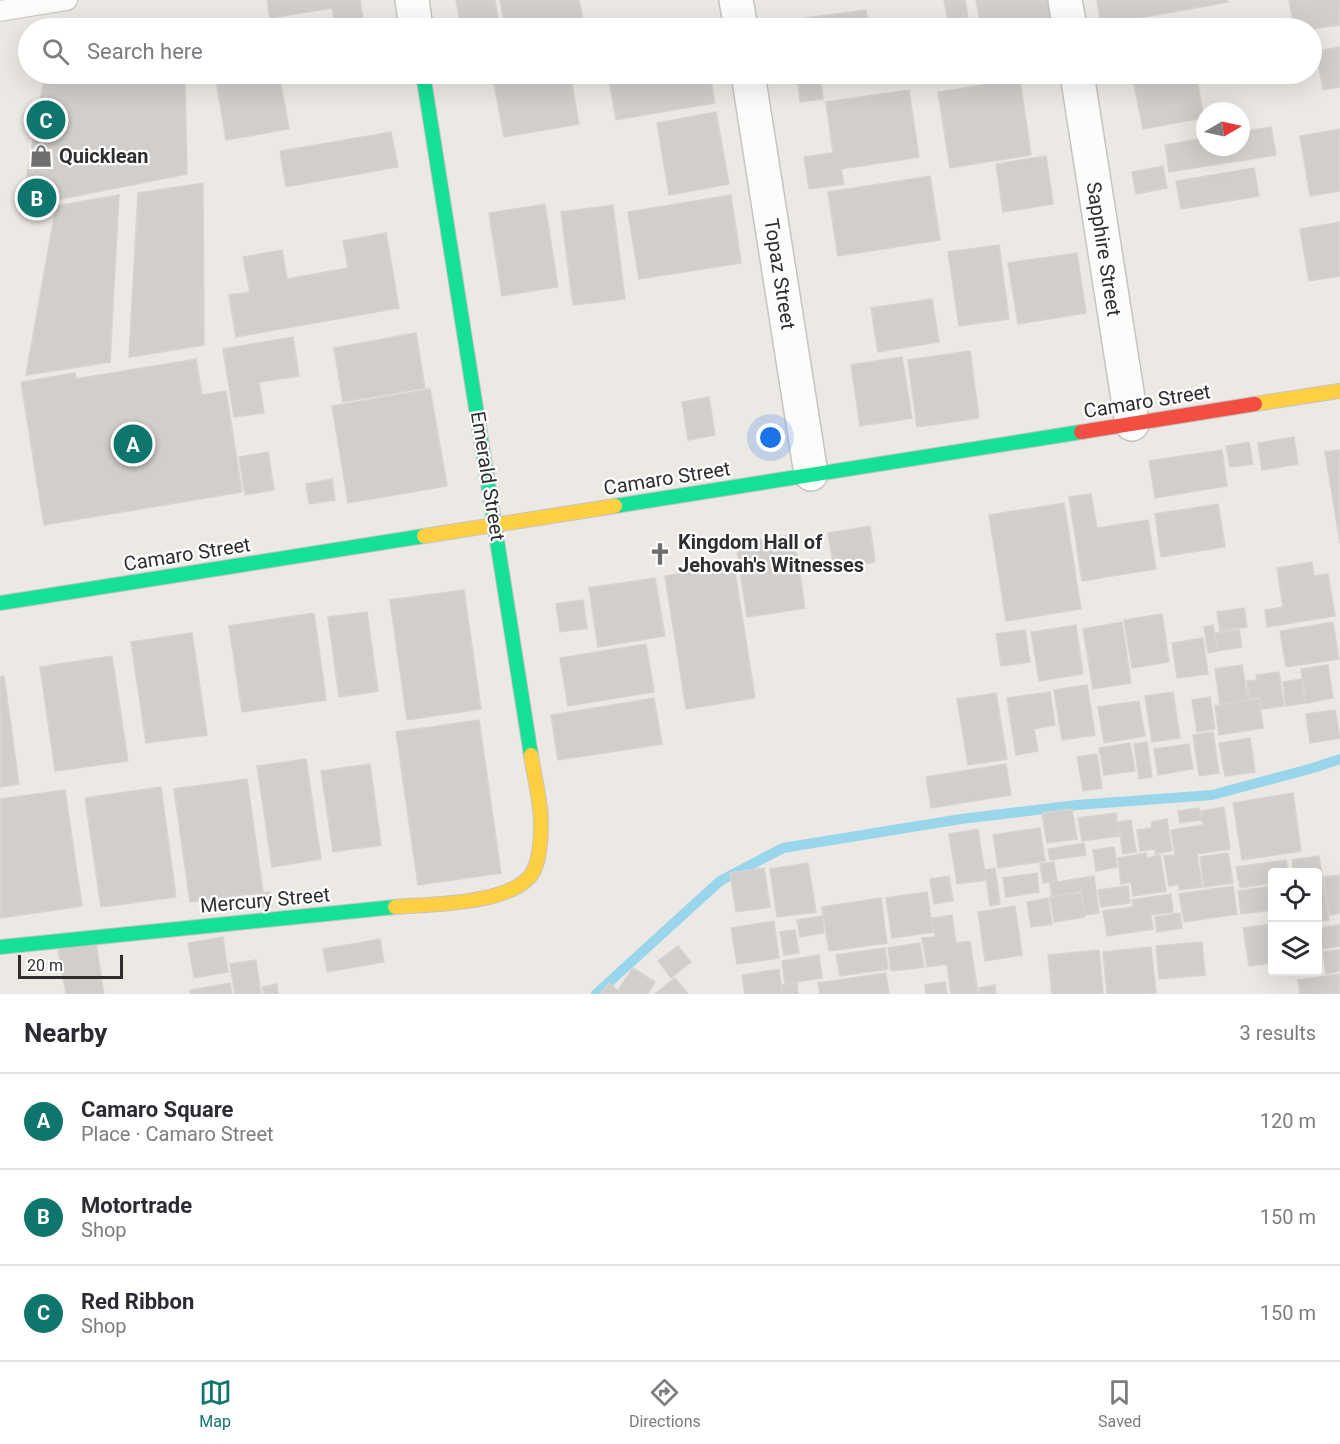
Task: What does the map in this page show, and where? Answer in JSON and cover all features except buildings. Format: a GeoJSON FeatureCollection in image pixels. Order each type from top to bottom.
{"type":"FeatureCollection","features":[{"type":"Feature","properties":{"kind":"street"},"geometry":{"type":"LineString","coordinates":[[412,0],[415,18]]}},
{"type":"Feature","properties":{"kind":"street"},"geometry":{"type":"LineString","coordinates":[[736,0],[739,18]]}},
{"type":"Feature","properties":{"kind":"street"},"geometry":{"type":"LineString","coordinates":[[1065,0],[1068,18]]}},
{"type":"Feature","properties":{"kind":"street","name":"Emerald Street"},"geometry":{"type":"LineString","coordinates":[[425,84],[541,821],[538,856],[530,879]]}},
{"type":"Feature","properties":{"kind":"street","name":"Topaz Street"},"geometry":{"type":"LineString","coordinates":[[750,84],[812,474]]}},
{"type":"Feature","properties":{"kind":"street","name":"Sapphire Street"},"geometry":{"type":"LineString","coordinates":[[1079,84],[1132,424]]}},
{"type":"Feature","properties":{"kind":"street","name":"Camaro Street"},"geometry":{"type":"LineString","coordinates":[[0,603],[1340,391]]}},
{"type":"Feature","properties":{"kind":"street","name":"Mercury Street"},"geometry":{"type":"LineString","coordinates":[[0,947],[491,898],[514,890],[530,879]]}},
{"type":"Feature","properties":{"kind":"lane"},"geometry":{"type":"LineString","coordinates":[[0,11],[55,1]]}},
{"type":"Feature","properties":{"kind":"waterway"},"geometry":{"type":"LineString","coordinates":[[596,994],[720,881],[783,848],[961,819],[1077,805],[1212,795],[1340,759]]}},
{"type":"Feature","properties":{"kind":"traffic: fast"},"geometry":{"type":"LineString","coordinates":[[425,84],[531,755]]}},
{"type":"Feature","properties":{"kind":"traffic: fast"},"geometry":{"type":"LineString","coordinates":[[615,506],[1081,432]]}},
{"type":"Feature","properties":{"kind":"traffic: fast"},"geometry":{"type":"LineString","coordinates":[[0,603],[424,536]]}},
{"type":"Feature","properties":{"kind":"traffic: fast"},"geometry":{"type":"LineString","coordinates":[[0,947],[395,907]]}},
{"type":"Feature","properties":{"kind":"traffic: slow"},"geometry":{"type":"LineString","coordinates":[[1255,404],[1340,391]]}},
{"type":"Feature","properties":{"kind":"traffic: slow"},"geometry":{"type":"LineString","coordinates":[[424,536],[615,506]]}},
{"type":"Feature","properties":{"kind":"traffic: slow"},"geometry":{"type":"LineString","coordinates":[[395,907],[470,901],[490,897],[523,883],[533,872],[539,855],[541,815],[531,755]]}},
{"type":"Feature","properties":{"kind":"traffic: jam"},"geometry":{"type":"LineString","coordinates":[[1081,432],[1255,404]]}},
{"type":"Feature","properties":{"kind":"place","name":"Red Ribbon"},"geometry":{"type":"Point","coordinates":[46,120]}},
{"type":"Feature","properties":{"kind":"place","name":"Quicklean"},"geometry":{"type":"Point","coordinates":[41,156]}},
{"type":"Feature","properties":{"kind":"place","name":"Motortrade"},"geometry":{"type":"Point","coordinates":[37,198]}},
{"type":"Feature","properties":{"kind":"place","name":"Camaro Square"},"geometry":{"type":"Point","coordinates":[133,444]}},
{"type":"Feature","properties":{"kind":"place","name":"Kingdom Hall of Jehovah's Witnesses"},"geometry":{"type":"Point","coordinates":[660,554]}}]}
